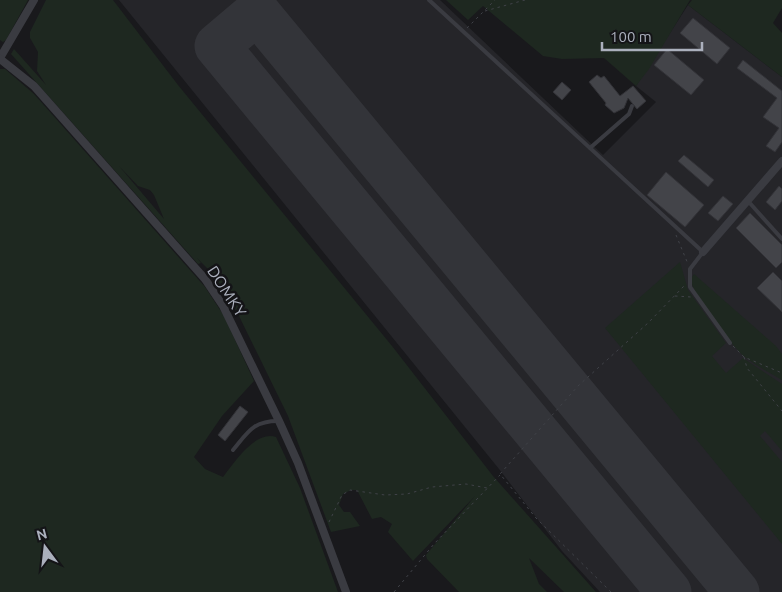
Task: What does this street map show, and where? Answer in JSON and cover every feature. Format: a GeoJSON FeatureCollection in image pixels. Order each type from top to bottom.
{"type":"FeatureCollection","features":[{"type":"Feature","properties":{"kind":"street"},"geometry":{"type":"LineString","coordinates":[[0,58],[3,48],[34,0]]}},
{"type":"Feature","properties":{"kind":"street","name":"DOMKY"},"geometry":{"type":"LineString","coordinates":[[0,58],[34,86],[205,279],[224,306],[298,463],[346,592]]}},
{"type":"Feature","properties":{"kind":"street"},"geometry":{"type":"LineString","coordinates":[[703,252],[782,161]]}},
{"type":"Feature","properties":{"kind":"lane"},"geometry":{"type":"LineString","coordinates":[[429,0],[703,252],[690,269],[688,282],[730,343]]}},
{"type":"Feature","properties":{"kind":"lane"},"geometry":{"type":"LineString","coordinates":[[590,148],[629,114],[632,106]]}},
{"type":"Feature","properties":{"kind":"lane"},"geometry":{"type":"LineString","coordinates":[[748,201],[782,239]]}},
{"type":"Feature","properties":{"kind":"lane"},"geometry":{"type":"LineString","coordinates":[[233,450],[255,425],[265,421],[279,421]]}},
{"type":"Feature","properties":{"kind":"path"},"geometry":{"type":"LineString","coordinates":[[463,32],[495,0]]}},
{"type":"Feature","properties":{"kind":"path"},"geometry":{"type":"LineString","coordinates":[[483,12],[497,6],[525,0]]}},
{"type":"Feature","properties":{"kind":"path"},"geometry":{"type":"LineString","coordinates":[[678,229],[676,236],[690,269]]}},
{"type":"Feature","properties":{"kind":"path"},"geometry":{"type":"LineString","coordinates":[[394,592],[434,544],[500,474],[578,386],[648,324],[688,282]]}},
{"type":"Feature","properties":{"kind":"path"},"geometry":{"type":"LineString","coordinates":[[674,296],[698,299]]}},
{"type":"Feature","properties":{"kind":"path"},"geometry":{"type":"LineString","coordinates":[[730,343],[744,357],[782,373]]}},
{"type":"Feature","properties":{"kind":"path"},"geometry":{"type":"LineString","coordinates":[[744,357],[747,368],[782,411]]}},
{"type":"Feature","properties":{"kind":"path"},"geometry":{"type":"LineString","coordinates":[[500,474],[536,518],[611,592]]}},
{"type":"Feature","properties":{"kind":"path"},"geometry":{"type":"LineString","coordinates":[[322,530],[329,523],[342,494],[350,490],[385,495],[407,494],[432,487],[466,484],[487,488]]}},
{"type":"Feature","properties":{"kind":"shaded area"},"geometry":{"type":"Polygon","coordinates":[[[0,0],[28,0],[6,40],[3,42],[0,40],[0,0]]]}},
{"type":"Feature","properties":{"kind":"shaded area"},"geometry":{"type":"Polygon","coordinates":[[[46,0],[113,0],[178,85],[392,346],[493,476],[596,592],[564,592],[529,558],[539,584],[547,592],[459,592],[427,559],[426,555],[475,496],[413,561],[388,532],[392,524],[381,517],[372,519],[357,490],[351,490],[343,494],[339,505],[344,512],[350,512],[360,526],[331,532],[288,416],[239,316],[214,275],[197,258],[201,263],[198,264],[11,54],[14,49],[46,85],[37,71],[38,52],[30,38],[30,32],[46,0]],[[119,166],[164,219],[154,195],[150,190],[138,186],[119,166]]]}},
{"type":"Feature","properties":{"kind":"shaded area"},"geometry":{"type":"Polygon","coordinates":[[[119,0],[440,0],[603,155],[656,102],[636,86],[688,5],[782,77],[782,592],[600,592],[562,551],[499,469],[119,0]]]}},
{"type":"Feature","properties":{"kind":"shaded area"},"geometry":{"type":"Polygon","coordinates":[[[446,0],[690,0],[649,69],[636,86],[604,58],[562,59],[543,56],[483,6],[468,20],[446,0]]]}},
{"type":"Feature","properties":{"kind":"shaded area"},"geometry":{"type":"Polygon","coordinates":[[[692,0],[782,0],[782,8],[773,23],[782,33],[782,77],[688,5],[692,0]]]}},
{"type":"Feature","properties":{"kind":"shaded area"},"geometry":{"type":"Polygon","coordinates":[[[0,69],[5,69],[34,94],[205,287],[224,316],[254,381],[222,416],[194,457],[205,469],[223,477],[239,456],[253,443],[260,438],[276,437],[300,488],[338,592],[0,592],[0,69]]]}},
{"type":"Feature","properties":{"kind":"shaded area"},"geometry":{"type":"Polygon","coordinates":[[[680,262],[688,290],[726,343],[712,356],[726,373],[743,358],[782,384],[782,451],[765,431],[760,436],[782,462],[782,544],[605,328],[680,262]]]}},
{"type":"Feature","properties":{"kind":"shaded area"},"geometry":{"type":"Polygon","coordinates":[[[694,274],[776,346],[782,354],[782,380],[746,358],[731,343],[694,288],[690,280],[694,274]]]}},
{"type":"Feature","properties":{"kind":"building"},"geometry":{"type":"Polygon","coordinates":[[[693,18],[730,48],[717,64],[680,33],[693,18]]]}},
{"type":"Feature","properties":{"kind":"building"},"geometry":{"type":"Polygon","coordinates":[[[667,49],[704,80],[691,95],[654,65],[667,49]]]}},
{"type":"Feature","properties":{"kind":"building"},"geometry":{"type":"Polygon","coordinates":[[[743,60],[782,91],[782,142],[775,152],[766,146],[779,128],[763,117],[777,98],[737,68],[743,60]]]}},
{"type":"Feature","properties":{"kind":"building"},"geometry":{"type":"Polygon","coordinates":[[[597,75],[601,78],[604,76],[620,96],[633,86],[646,101],[637,109],[628,98],[624,108],[614,113],[605,105],[606,103],[589,82],[597,75]]]}},
{"type":"Feature","properties":{"kind":"building"},"geometry":{"type":"Polygon","coordinates":[[[562,82],[571,90],[562,100],[553,92],[562,82]]]}},
{"type":"Feature","properties":{"kind":"building"},"geometry":{"type":"Polygon","coordinates":[[[684,155],[714,180],[708,187],[678,161],[684,155]]]}},
{"type":"Feature","properties":{"kind":"building"},"geometry":{"type":"Polygon","coordinates":[[[666,172],[704,205],[685,227],[647,195],[666,172]]]}},
{"type":"Feature","properties":{"kind":"building"},"geometry":{"type":"Polygon","coordinates":[[[779,186],[782,189],[782,201],[775,210],[766,202],[779,186]]]}},
{"type":"Feature","properties":{"kind":"building"},"geometry":{"type":"Polygon","coordinates":[[[723,196],[733,204],[718,221],[708,213],[723,196]]]}},
{"type":"Feature","properties":{"kind":"building"},"geometry":{"type":"Polygon","coordinates":[[[750,213],[782,245],[782,262],[776,268],[736,228],[750,213]]]}},
{"type":"Feature","properties":{"kind":"building"},"geometry":{"type":"Polygon","coordinates":[[[773,272],[782,281],[782,312],[757,288],[773,272]]]}},
{"type":"Feature","properties":{"kind":"building"},"geometry":{"type":"Polygon","coordinates":[[[240,406],[248,412],[225,441],[218,435],[240,406]]]}},
{"type":"Feature","properties":{"kind":"runway"},"geometry":{"type":"LineString","coordinates":[[669,592],[217,46],[257,12],[737,592]]}}]}
